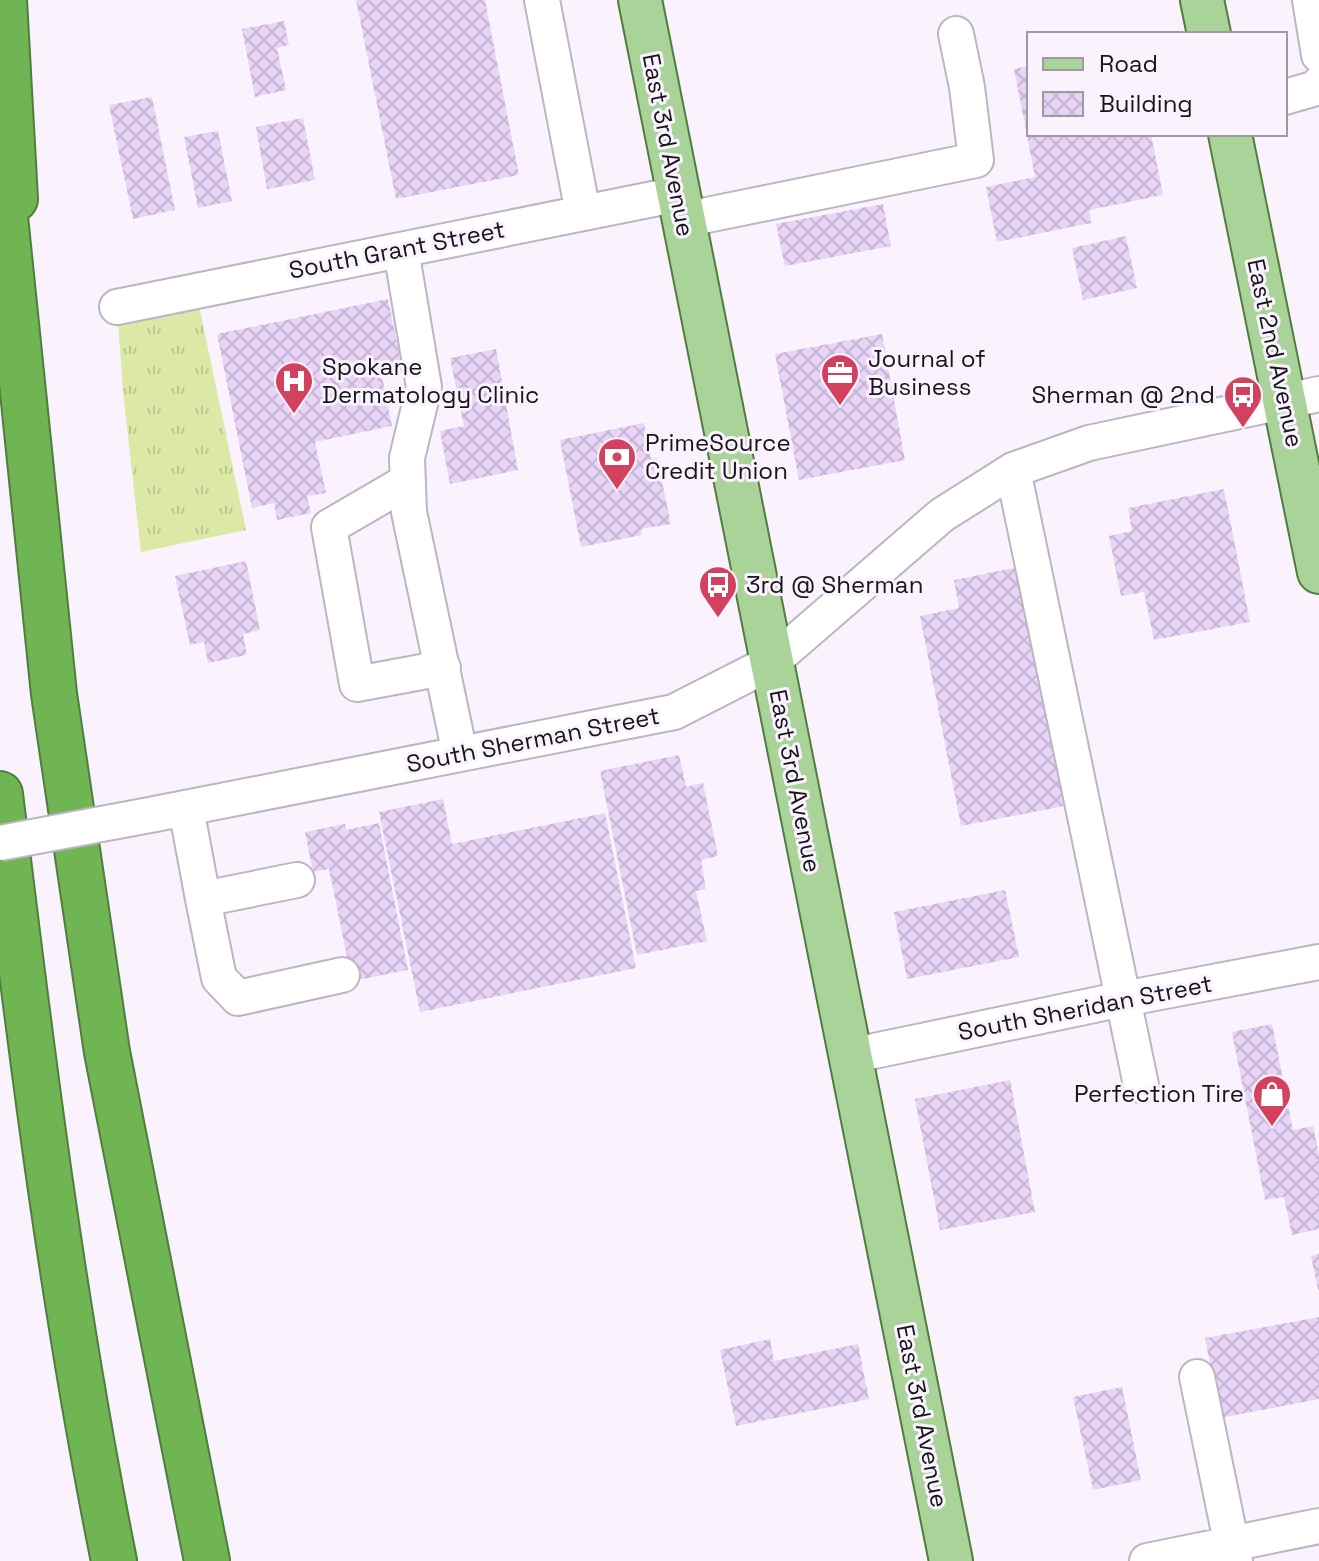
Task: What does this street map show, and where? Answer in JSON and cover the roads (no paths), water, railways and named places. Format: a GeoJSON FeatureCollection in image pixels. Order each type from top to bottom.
{"type":"FeatureCollection","features":[{"type":"Feature","properties":{"kind":"highway"},"geometry":{"type":"LineString","coordinates":[[4,0],[27,425]]}},
{"type":"Feature","properties":{"kind":"highway"},"geometry":{"type":"LineString","coordinates":[[0,168],[54,694],[107,1052],[207,1561]]}},
{"type":"Feature","properties":{"kind":"highway"},"geometry":{"type":"LineString","coordinates":[[0,794],[21,968],[70,1312],[91,1449],[114,1561]]}},
{"type":"Feature","properties":{"kind":"main road","name":"East 3rd Avenue"},"geometry":{"type":"LineString","coordinates":[[640,0],[951,1561]]}},
{"type":"Feature","properties":{"kind":"main road"},"geometry":{"type":"LineString","coordinates":[[1202,0],[1209,32]]}},
{"type":"Feature","properties":{"kind":"main road","name":"East 2nd Avenue"},"geometry":{"type":"LineString","coordinates":[[1231,136],[1302,398],[1319,572]]}},
{"type":"Feature","properties":{"kind":"street"},"geometry":{"type":"LineString","coordinates":[[542,0],[583,213]]}},
{"type":"Feature","properties":{"kind":"street"},"geometry":{"type":"LineString","coordinates":[[1310,0],[1319,55]]}},
{"type":"Feature","properties":{"kind":"street","name":"South Grant Street"},"geometry":{"type":"LineString","coordinates":[[117,307],[583,213],[680,207],[976,160],[967,87],[956,34]]}},
{"type":"Feature","properties":{"kind":"street"},"geometry":{"type":"LineString","coordinates":[[1287,96],[1316,88],[1319,84]]}},
{"type":"Feature","properties":{"kind":"street"},"geometry":{"type":"LineString","coordinates":[[401,250],[424,387],[407,458],[409,512],[460,754]]}},
{"type":"Feature","properties":{"kind":"street","name":"South Sherman Street"},"geometry":{"type":"LineString","coordinates":[[0,843],[674,712],[772,662],[942,515],[1013,470],[1089,443],[1302,398]]}},
{"type":"Feature","properties":{"kind":"street"},"geometry":{"type":"LineString","coordinates":[[1013,470],[1141,1085]]}},
{"type":"Feature","properties":{"kind":"street"},"geometry":{"type":"LineString","coordinates":[[408,481],[329,527],[357,684],[443,668]]}},
{"type":"Feature","properties":{"kind":"street"},"geometry":{"type":"LineString","coordinates":[[171,811],[203,899],[219,978],[238,998],[342,975]]}},
{"type":"Feature","properties":{"kind":"street"},"geometry":{"type":"LineString","coordinates":[[203,899],[297,880]]}},
{"type":"Feature","properties":{"kind":"street","name":"South Sheridan Street"},"geometry":{"type":"LineString","coordinates":[[850,1056],[1319,962]]}},
{"type":"Feature","properties":{"kind":"street"},"geometry":{"type":"LineString","coordinates":[[1197,1377],[1233,1552]]}},
{"type":"Feature","properties":{"kind":"street"},"geometry":{"type":"LineString","coordinates":[[1147,1561],[1233,1552],[1319,1526]]}},
{"type":"Feature","properties":{"kind":"place","name":"Journal of Business"},"geometry":{"type":"Point","coordinates":[840,407]}},
{"type":"Feature","properties":{"kind":"place","name":"Spokane Dermatology Clinic"},"geometry":{"type":"Point","coordinates":[294,415]}},
{"type":"Feature","properties":{"kind":"place","name":"Sherman @ 2nd"},"geometry":{"type":"Point","coordinates":[1243,429]}},
{"type":"Feature","properties":{"kind":"place","name":"PrimeSource Credit Union"},"geometry":{"type":"Point","coordinates":[617,491]}},
{"type":"Feature","properties":{"kind":"place","name":"3rd @ Sherman"},"geometry":{"type":"Point","coordinates":[718,619]}},
{"type":"Feature","properties":{"kind":"place","name":"Perfection Tire"},"geometry":{"type":"Point","coordinates":[1272,1128]}}]}
